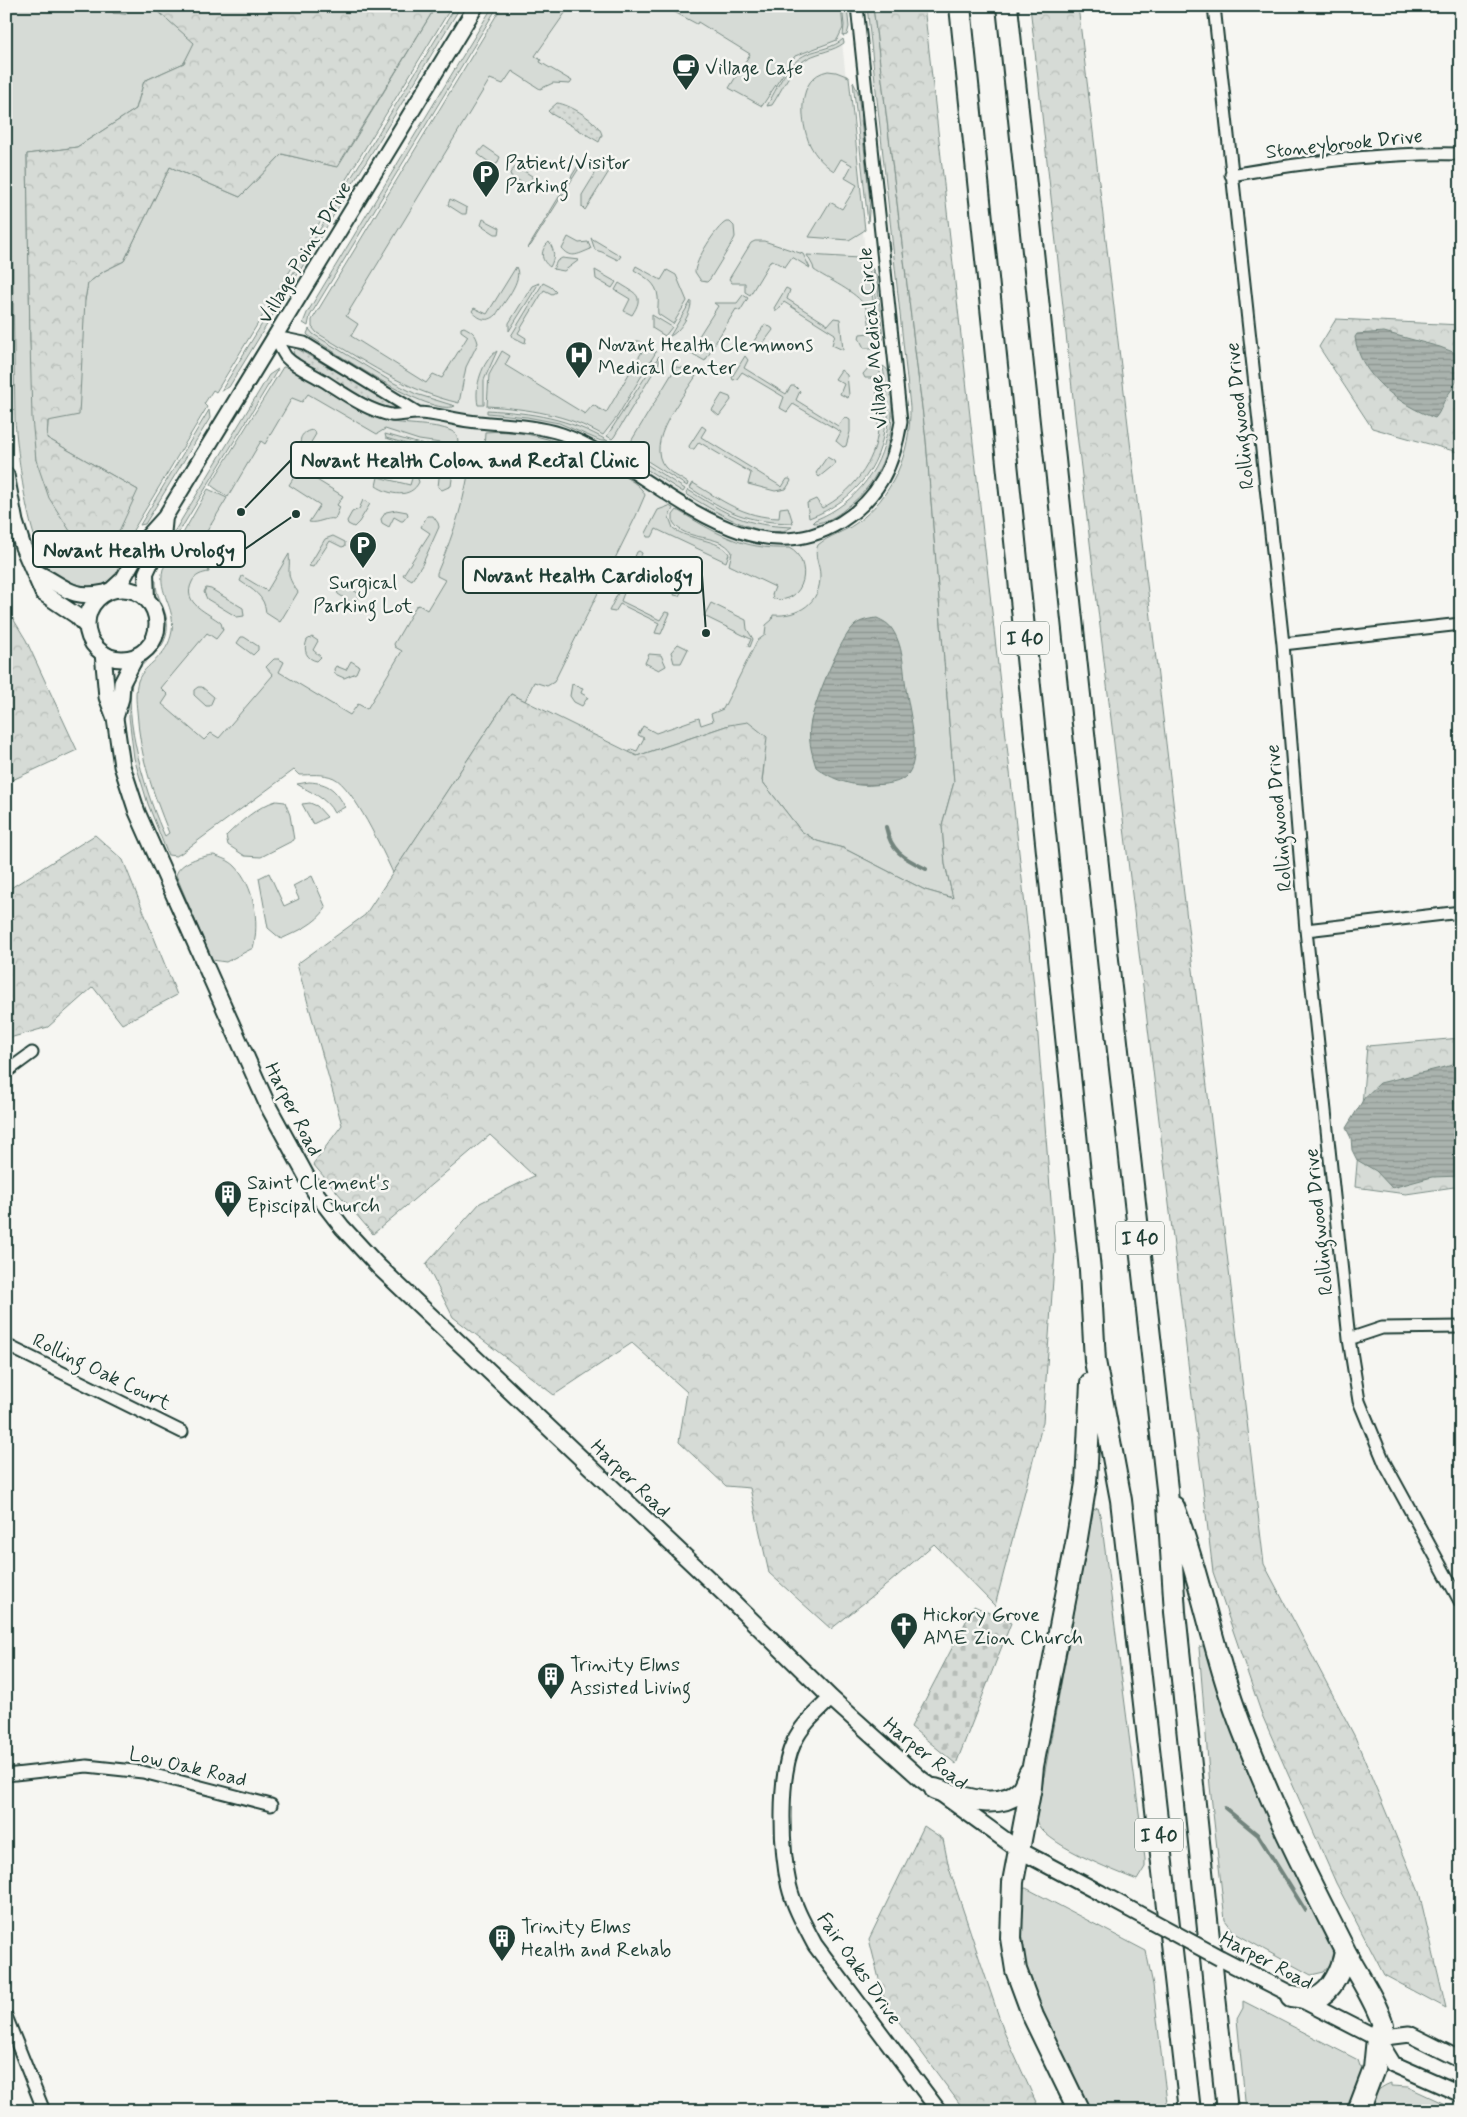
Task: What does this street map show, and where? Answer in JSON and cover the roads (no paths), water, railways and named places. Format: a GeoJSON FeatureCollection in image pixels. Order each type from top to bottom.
{"type":"FeatureCollection","features":[{"type":"Feature","properties":{"kind":"highway","name":"I 40"},"geometry":{"type":"LineString","coordinates":[[960,6],[1090,1270],[1095,1361],[1121,1500],[1190,2111]]}},
{"type":"Feature","properties":{"kind":"highway","name":"I 40"},"geometry":{"type":"LineString","coordinates":[[1007,6],[1111,988],[1167,1488],[1179,1652],[1227,2111]]}},
{"type":"Feature","properties":{"kind":"highway"},"geometry":{"type":"LineString","coordinates":[[1078,2111],[1033,2016],[1016,1970],[1011,1938],[1011,1914],[1013,1882],[1031,1788],[1033,1766],[1086,1483],[1091,1380],[1095,1361]]}},
{"type":"Feature","properties":{"kind":"highway"},"geometry":{"type":"LineString","coordinates":[[1167,1488],[1188,1543],[1200,1595],[1233,1702],[1278,1812],[1346,1952],[1380,2014],[1383,2025],[1377,2038],[1374,2068],[1358,2111]]}},
{"type":"Feature","properties":{"kind":"highway"},"geometry":{"type":"LineString","coordinates":[[935,1789],[968,1799],[994,1801],[1008,1798],[1022,1789],[1033,1766]]}},
{"type":"Feature","properties":{"kind":"highway"},"geometry":{"type":"LineString","coordinates":[[1292,1996],[1310,1999],[1317,1997],[1335,1979],[1342,1966],[1346,1952]]}},
{"type":"Feature","properties":{"kind":"main road"},"geometry":{"type":"LineString","coordinates":[[6,475],[15,522],[23,547],[43,593],[76,616],[87,627]]}},
{"type":"Feature","properties":{"kind":"main road"},"geometry":{"type":"LineString","coordinates":[[35,572],[74,594],[90,596],[109,591],[121,588],[130,590],[147,599],[155,614],[156,630],[152,641],[145,650],[136,656],[125,659],[103,654],[89,638],[87,627],[89,610],[99,597],[109,591]]}},
{"type":"Feature","properties":{"kind":"main road","name":"Harper Road"},"geometry":{"type":"LineString","coordinates":[[103,654],[107,697],[114,718],[122,766],[140,821],[268,1106],[315,1192],[342,1228],[378,1266],[734,1603],[831,1698],[921,1779],[1019,1850],[1268,1984],[1377,2038]]}},
{"type":"Feature","properties":{"kind":"main road","name":"Harper Road"},"geometry":{"type":"LineString","coordinates":[[114,718],[122,683],[136,656]]}},
{"type":"Feature","properties":{"kind":"main road"},"geometry":{"type":"LineString","coordinates":[[1461,2060],[1408,2034],[1377,2038],[1393,2064],[1461,2094]]}},
{"type":"Feature","properties":{"kind":"street","name":"Village Point Drive"},"geometry":{"type":"LineString","coordinates":[[109,591],[123,579],[146,538],[164,517],[476,6]]}},
{"type":"Feature","properties":{"kind":"street","name":"Village Medical Circle"},"geometry":{"type":"LineString","coordinates":[[275,337],[286,358],[368,408],[393,415],[418,412],[467,421],[524,425],[563,434],[610,458],[712,520],[749,536],[776,540],[790,539],[815,534],[832,527],[854,514],[872,496],[892,462],[901,422],[876,171],[857,6]]}},
{"type":"Feature","properties":{"kind":"street","name":"Rollingwood Drive"},"geometry":{"type":"LineString","coordinates":[[1214,6],[1283,644],[1306,930],[1349,1339],[1359,1401],[1385,1464],[1461,1603]]}},
{"type":"Feature","properties":{"kind":"street","name":"Stoneybrook Drive"},"geometry":{"type":"LineString","coordinates":[[1231,175],[1366,158],[1434,153],[1461,154]]}},
{"type":"Feature","properties":{"kind":"street","name":"Village Medical Circle"},"geometry":{"type":"LineString","coordinates":[[275,337],[304,343],[418,412]]}},
{"type":"Feature","properties":{"kind":"street","name":"Village Point Drive"},"geometry":{"type":"LineString","coordinates":[[147,599],[145,587],[146,573],[162,537],[164,517]]}},
{"type":"Feature","properties":{"kind":"street"},"geometry":{"type":"LineString","coordinates":[[1283,644],[1461,624]]}},
{"type":"Feature","properties":{"kind":"street"},"geometry":{"type":"LineString","coordinates":[[1306,930],[1461,912]]}},
{"type":"Feature","properties":{"kind":"street"},"geometry":{"type":"LineString","coordinates":[[6,1072],[32,1053]]}},
{"type":"Feature","properties":{"kind":"street"},"geometry":{"type":"LineString","coordinates":[[1349,1339],[1382,1328],[1461,1328]]}},
{"type":"Feature","properties":{"kind":"street","name":"Rolling Oak Court"},"geometry":{"type":"LineString","coordinates":[[6,1345],[182,1432]]}},
{"type":"Feature","properties":{"kind":"street","name":"Fair Oaks Drive"},"geometry":{"type":"LineString","coordinates":[[831,1698],[805,1724],[794,1741],[789,1754],[784,1790],[783,1823],[784,1852],[789,1887],[799,1916],[815,1945],[939,2111]]}},
{"type":"Feature","properties":{"kind":"street","name":"Low Oak Road"},"geometry":{"type":"LineString","coordinates":[[6,1775],[87,1766],[144,1772],[271,1805]]}},
{"type":"Feature","properties":{"kind":"street"},"geometry":{"type":"LineString","coordinates":[[6,2016],[44,2111]]}},
{"type":"Feature","properties":{"kind":"waterway"},"geometry":{"type":"LineString","coordinates":[[886,827],[888,836],[895,848],[905,857],[926,869]]}},
{"type":"Feature","properties":{"kind":"waterway"},"geometry":{"type":"LineString","coordinates":[[1225,1808],[1258,1835],[1305,1910]]}},
{"type":"Feature","properties":{"kind":"place","name":"Village Cafe"},"geometry":{"type":"Point","coordinates":[686,91]}},
{"type":"Feature","properties":{"kind":"place","name":"Patient/Visitor Parking"},"geometry":{"type":"Point","coordinates":[486,198]}},
{"type":"Feature","properties":{"kind":"place","name":"Novant Health Clemmons Medical Center"},"geometry":{"type":"Point","coordinates":[579,379]}},
{"type":"Feature","properties":{"kind":"place","name":"Novant Health Colon and Rectal Clinic"},"geometry":{"type":"Point","coordinates":[241,512]}},
{"type":"Feature","properties":{"kind":"place","name":"Novant Health Urology"},"geometry":{"type":"Point","coordinates":[296,514]}},
{"type":"Feature","properties":{"kind":"place","name":"Surgical Parking Lot"},"geometry":{"type":"Point","coordinates":[363,569]}},
{"type":"Feature","properties":{"kind":"place","name":"Novant Health Cardiology"},"geometry":{"type":"Point","coordinates":[706,633]}},
{"type":"Feature","properties":{"kind":"place","name":"Saint Clement's Episcipal Church"},"geometry":{"type":"Point","coordinates":[228,1218]}},
{"type":"Feature","properties":{"kind":"place","name":"Hickory Grove AME Zion Church"},"geometry":{"type":"Point","coordinates":[904,1650]}},
{"type":"Feature","properties":{"kind":"place","name":"Trinity Elms Assisted Living"},"geometry":{"type":"Point","coordinates":[551,1700]}},
{"type":"Feature","properties":{"kind":"place","name":"Trinity Elms Health and Rehab"},"geometry":{"type":"Point","coordinates":[502,1962]}}]}
